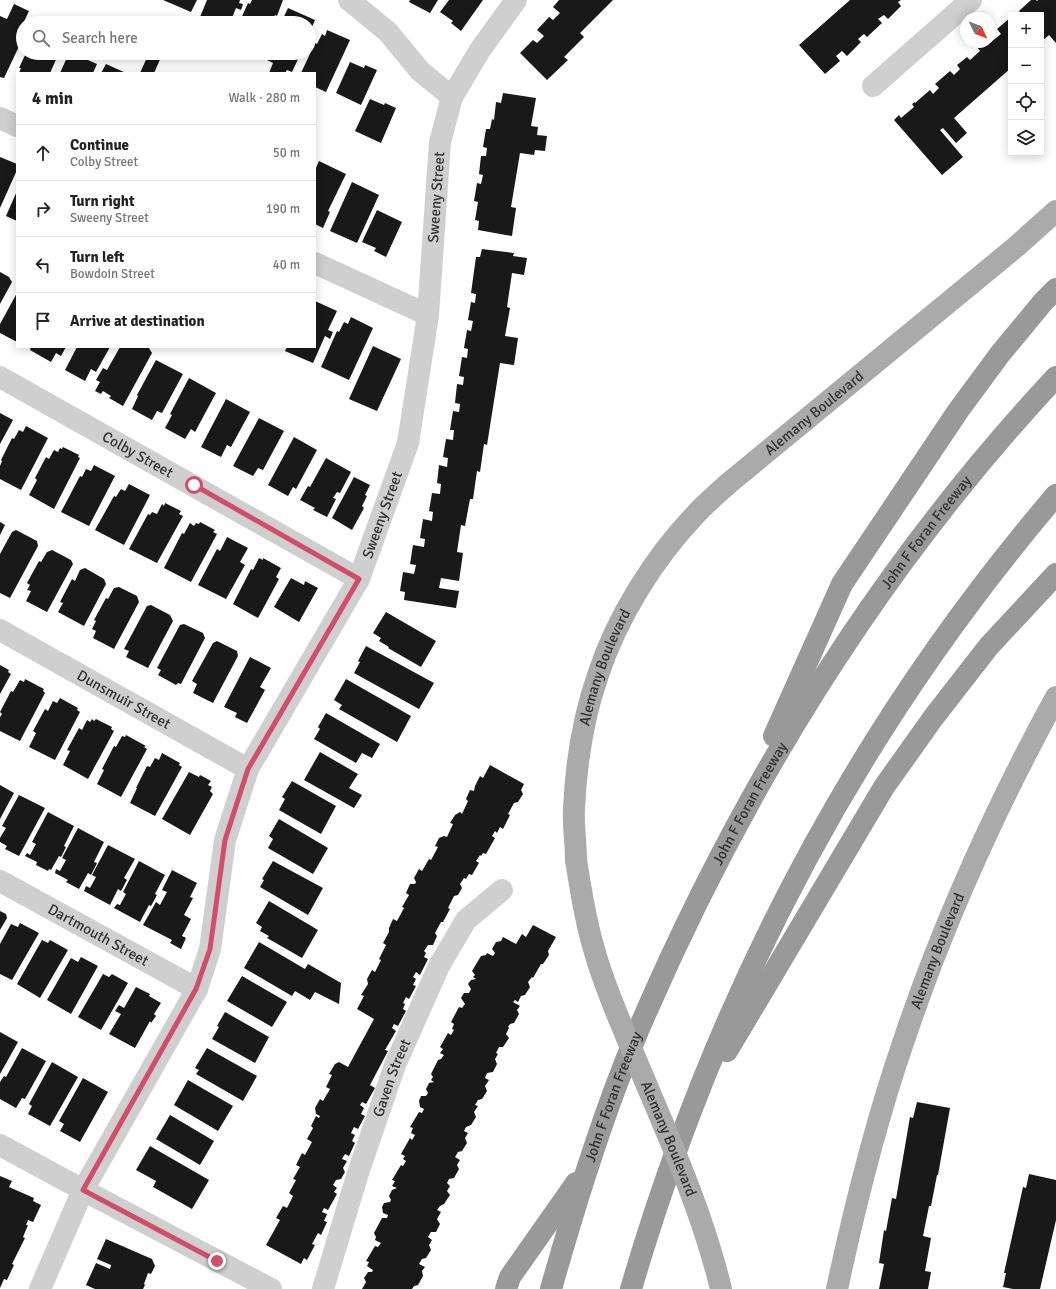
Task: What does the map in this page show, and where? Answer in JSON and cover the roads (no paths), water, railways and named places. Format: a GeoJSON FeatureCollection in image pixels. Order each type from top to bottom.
{"type":"FeatureCollection","features":[{"type":"Feature","properties":{"kind":"highway"},"geometry":{"type":"LineString","coordinates":[[719,857],[842,584],[958,411],[1000,354],[1043,302],[1056,289]]}},
{"type":"Feature","properties":{"kind":"highway","name":"John F Foran Freeway"},"geometry":{"type":"LineString","coordinates":[[551,1289],[589,1164],[635,1039],[696,903],[719,857],[795,723],[879,594],[940,512],[973,471],[1056,377]]}},
{"type":"Feature","properties":{"kind":"highway"},"geometry":{"type":"LineString","coordinates":[[631,1289],[653,1218],[688,1117],[751,969],[799,872],[879,733],[970,602],[1056,494]]}},
{"type":"Feature","properties":{"kind":"highway"},"geometry":{"type":"LineString","coordinates":[[688,1117],[884,787],[933,718],[989,646],[1056,574]]}},
{"type":"Feature","properties":{"kind":"highway"},"geometry":{"type":"LineString","coordinates":[[506,1289],[510,1277],[589,1164]]}},
{"type":"Feature","properties":{"kind":"main road","name":"Alemany Boulevard"},"geometry":{"type":"LineString","coordinates":[[721,1289],[704,1228],[689,1188],[608,993],[594,951],[583,908],[576,860],[574,810],[578,762],[586,719],[598,675],[617,628],[639,589],[665,551],[696,514],[729,483],[1011,251],[1056,211]]}},
{"type":"Feature","properties":{"kind":"main road","name":"Alemany Boulevard"},"geometry":{"type":"LineString","coordinates":[[837,1289],[849,1234],[874,1138],[904,1040],[940,942],[980,847],[1024,756],[1056,697]]}},
{"type":"Feature","properties":{"kind":"street"},"geometry":{"type":"LineString","coordinates":[[349,0],[388,32],[420,71],[452,97]]}},
{"type":"Feature","properties":{"kind":"street","name":"Sweeny Street"},"geometry":{"type":"LineString","coordinates":[[40,1289],[83,1190],[196,989],[210,949],[225,840],[248,769],[359,579],[408,443],[428,315],[440,142],[452,97],[480,50],[516,0]]}},
{"type":"Feature","properties":{"kind":"street"},"geometry":{"type":"LineString","coordinates":[[873,86],[971,0]]}},
{"type":"Feature","properties":{"kind":"street"},"geometry":{"type":"LineString","coordinates":[[0,118],[16,126]]}},
{"type":"Feature","properties":{"kind":"street"},"geometry":{"type":"LineString","coordinates":[[316,263],[428,315]]}},
{"type":"Feature","properties":{"kind":"street","name":"Colby Street"},"geometry":{"type":"LineString","coordinates":[[0,377],[359,579]]}},
{"type":"Feature","properties":{"kind":"street","name":"Dunsmuir Street"},"geometry":{"type":"LineString","coordinates":[[0,630],[248,769]]}},
{"type":"Feature","properties":{"kind":"street","name":"Dartmouth Street"},"geometry":{"type":"LineString","coordinates":[[0,881],[196,989]]}},
{"type":"Feature","properties":{"kind":"street","name":"Gaven Street"},"geometry":{"type":"LineString","coordinates":[[323,1289],[358,1173],[395,1065],[439,966],[466,920],[502,890]]}},
{"type":"Feature","properties":{"kind":"street"},"geometry":{"type":"LineString","coordinates":[[0,1145],[271,1289]]}}]}
